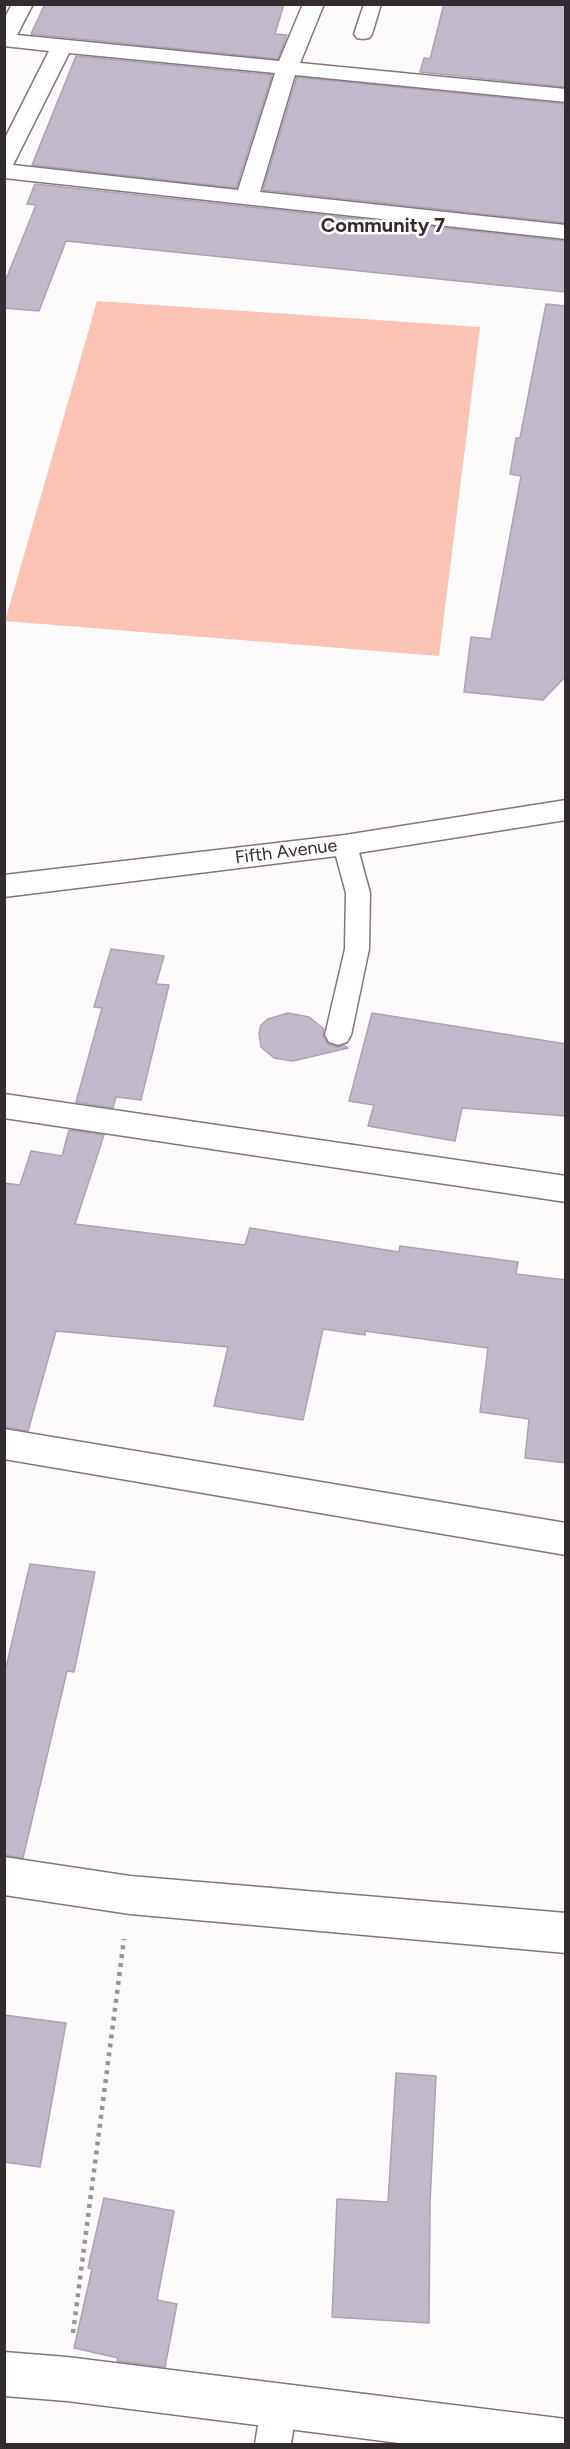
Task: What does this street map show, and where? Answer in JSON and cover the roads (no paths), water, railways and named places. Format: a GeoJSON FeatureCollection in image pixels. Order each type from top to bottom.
{"type":"FeatureCollection","features":[{"type":"Feature","properties":{"kind":"street"},"geometry":{"type":"LineString","coordinates":[[247,196],[287,68],[314,4]]}},
{"type":"Feature","properties":{"kind":"street"},"geometry":{"type":"LineString","coordinates":[[16,10],[4,40],[566,96]]}},
{"type":"Feature","properties":{"kind":"street"},"geometry":{"type":"LineString","coordinates":[[4,163],[62,46]]}},
{"type":"Feature","properties":{"kind":"street"},"geometry":{"type":"LineString","coordinates":[[4,171],[566,232]]}},
{"type":"Feature","properties":{"kind":"street","name":"Fifth Avenue"},"geometry":{"type":"LineString","coordinates":[[4,886],[345,845],[566,810]]}},
{"type":"Feature","properties":{"kind":"street"},"geometry":{"type":"LineString","coordinates":[[4,1106],[566,1189]]}},
{"type":"Feature","properties":{"kind":"street"},"geometry":{"type":"LineString","coordinates":[[4,1444],[566,1539]]}},
{"type":"Feature","properties":{"kind":"street"},"geometry":{"type":"LineString","coordinates":[[4,1876],[130,1895],[566,1933]]}},
{"type":"Feature","properties":{"kind":"street"},"geometry":{"type":"LineString","coordinates":[[4,2374],[67,2379],[276,2425],[566,2442]]}},
{"type":"Feature","properties":{"kind":"lane"},"geometry":{"type":"LineString","coordinates":[[363,34],[373,4]]}},
{"type":"Feature","properties":{"kind":"lane"},"geometry":{"type":"LineString","coordinates":[[338,1035],[357,949],[358,893],[345,845]]}},
{"type":"Feature","properties":{"kind":"district","name":"Community 7"},"geometry":{"type":"Point","coordinates":[383,226]}}]}
